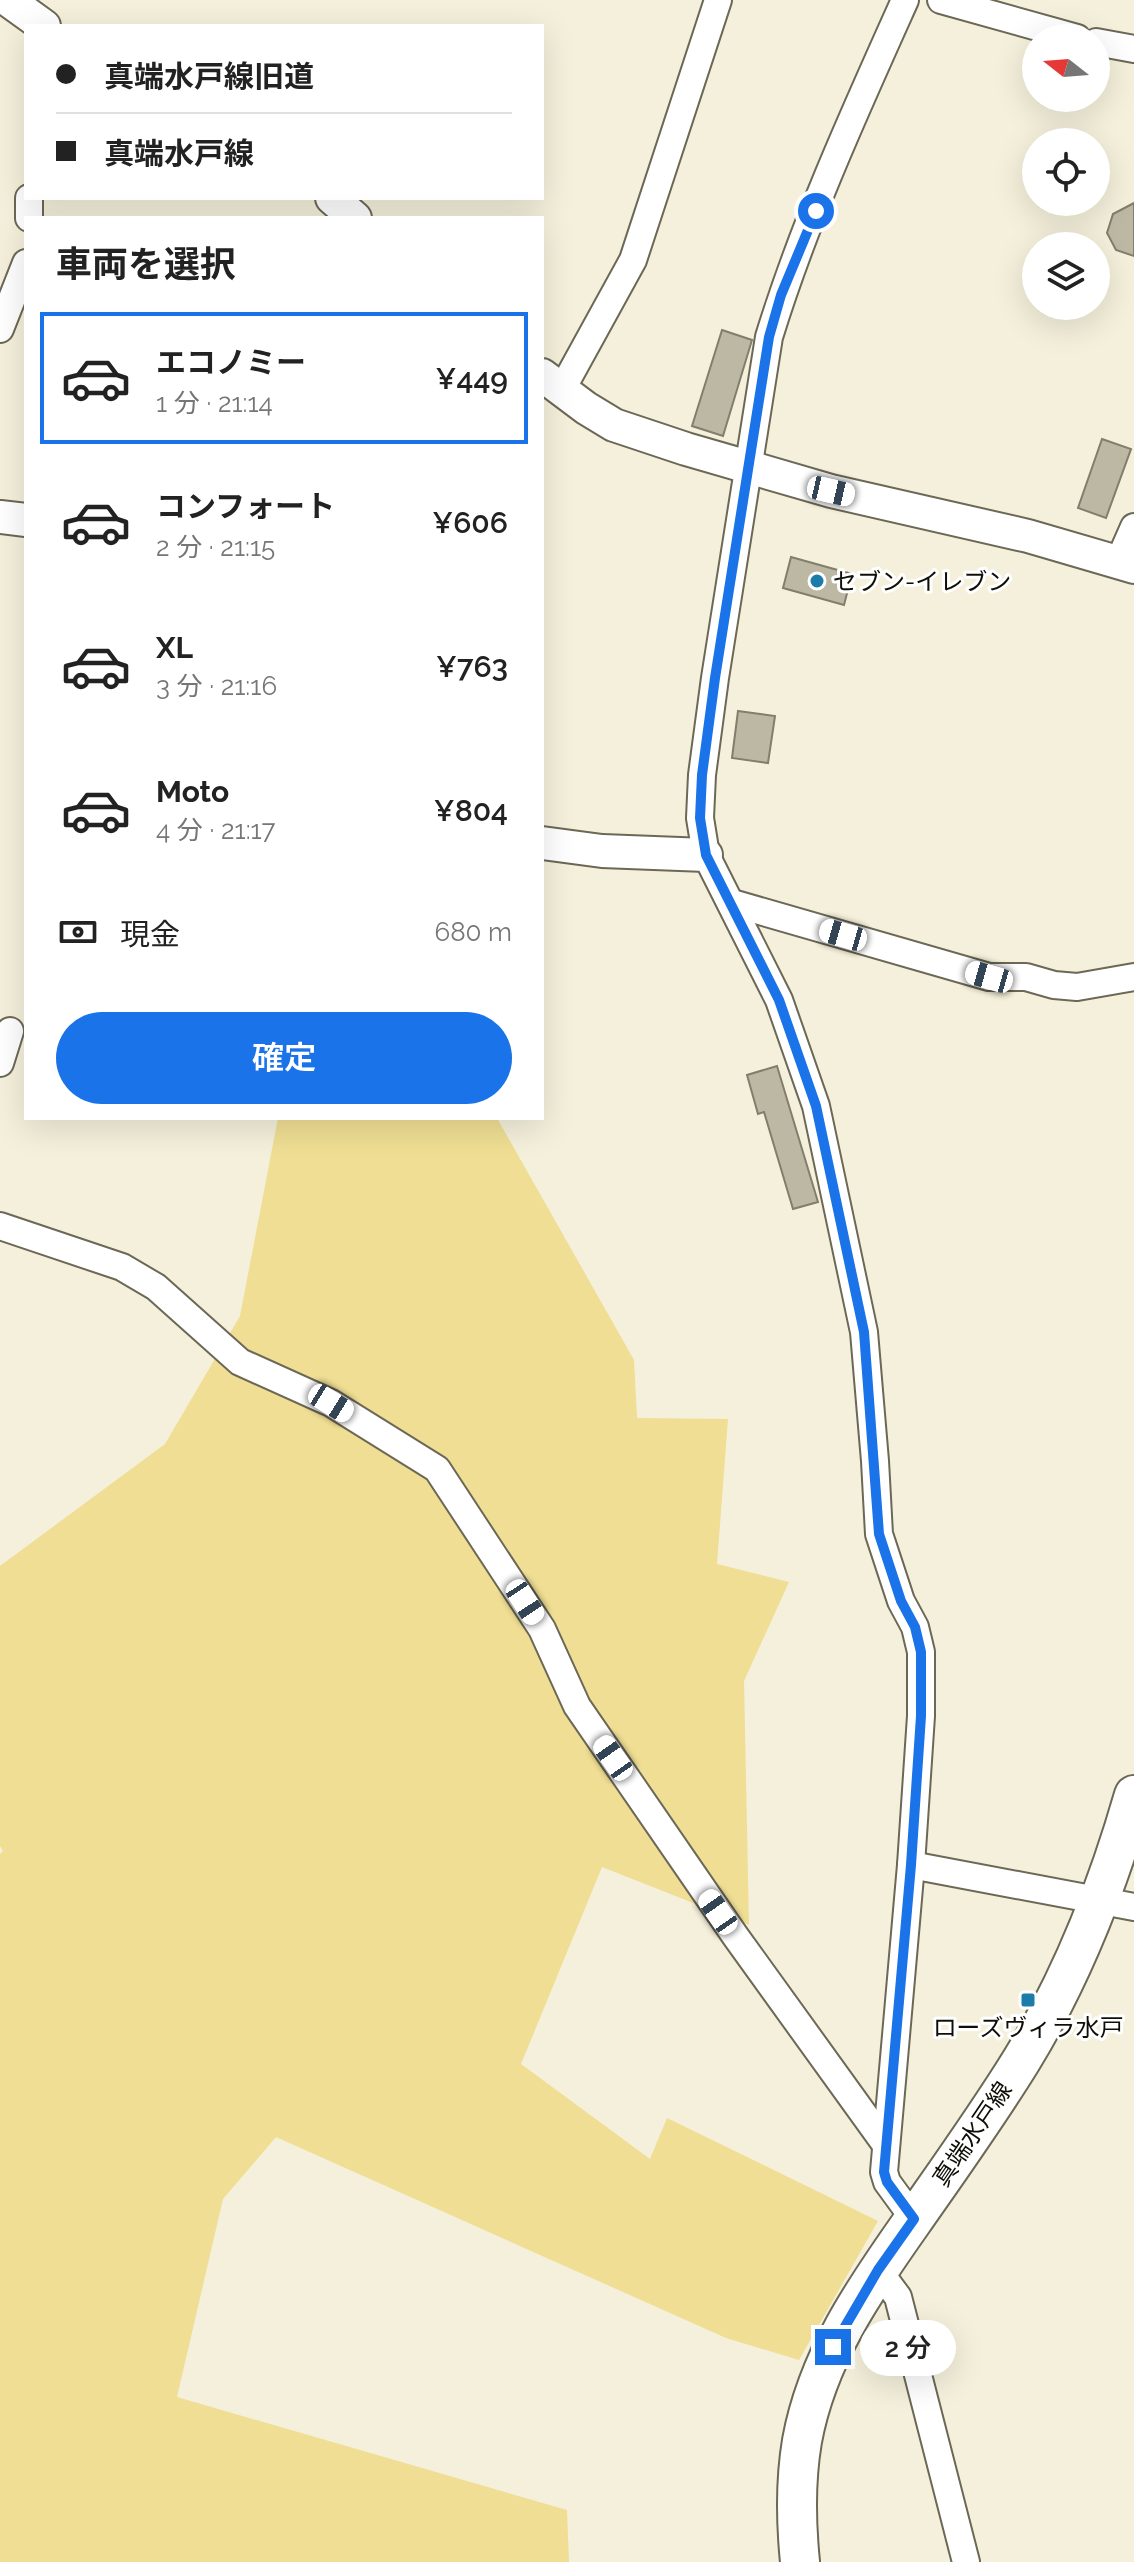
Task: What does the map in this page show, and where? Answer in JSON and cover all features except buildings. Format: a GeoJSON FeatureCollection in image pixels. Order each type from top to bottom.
{"type":"FeatureCollection","features":[{"type":"Feature","properties":{"kind":"main road","name":"真端水戸線"},"geometry":{"type":"LineString","coordinates":[[800,2562],[799,2466],[813,2400],[824,2366],[842,2327],[878,2270],[985,2118],[1057,1996],[1117,1904],[1134,1795]]}},
{"type":"Feature","properties":{"kind":"street"},"geometry":{"type":"LineString","coordinates":[[8,0],[41,24]]}},
{"type":"Feature","properties":{"kind":"street"},"geometry":{"type":"LineString","coordinates":[[718,0],[633,260],[552,383],[614,425],[831,491],[1028,536],[1126,564],[1134,527]]}},
{"type":"Feature","properties":{"kind":"street"},"geometry":{"type":"LineString","coordinates":[[905,0],[861,98],[781,295],[769,337],[702,775],[700,818],[706,855],[779,1000],[816,1106],[864,1332],[879,1534],[901,1601],[915,1627],[921,1652],[921,1716],[911,1865],[884,2172],[887,2182],[914,2219]]}},
{"type":"Feature","properties":{"kind":"street"},"geometry":{"type":"LineString","coordinates":[[941,0],[1027,24]]}},
{"type":"Feature","properties":{"kind":"street"},"geometry":{"type":"LineString","coordinates":[[1110,45],[1134,49]]}},
{"type":"Feature","properties":{"kind":"street"},"geometry":{"type":"LineString","coordinates":[[334,200],[353,216]]}},
{"type":"Feature","properties":{"kind":"street"},"geometry":{"type":"LineString","coordinates":[[0,329],[24,268]]}},
{"type":"Feature","properties":{"kind":"street"},"geometry":{"type":"LineString","coordinates":[[0,517],[24,520]]}},
{"type":"Feature","properties":{"kind":"street"},"geometry":{"type":"LineString","coordinates":[[544,843],[602,851],[706,855]]}},
{"type":"Feature","properties":{"kind":"street"},"geometry":{"type":"LineString","coordinates":[[732,903],[989,977],[1026,977],[1054,985],[1077,987],[1134,977]]}},
{"type":"Feature","properties":{"kind":"street"},"geometry":{"type":"LineString","coordinates":[[0,1063],[10,1031]]}},
{"type":"Feature","properties":{"kind":"street"},"geometry":{"type":"LineString","coordinates":[[0,1226],[122,1267],[156,1287],[240,1362],[331,1403],[437,1469],[542,1629],[577,1706],[736,1937],[886,2145]]}},
{"type":"Feature","properties":{"kind":"street"},"geometry":{"type":"LineString","coordinates":[[911,1865],[1117,1904]]}},
{"type":"Feature","properties":{"kind":"street"},"geometry":{"type":"LineString","coordinates":[[878,2270],[898,2297],[966,2562]]}},
{"type":"Feature","properties":{"kind":"shaded area"},"geometry":{"type":"Polygon","coordinates":[[[278,1120],[498,1120],[634,1360],[637,1418],[728,1419],[717,1564],[789,1582],[744,1681],[749,1925],[602,1867],[521,2064],[650,2159],[667,2118],[878,2221],[799,2360],[726,2338],[276,2137],[223,2199],[177,2397],[567,2510],[569,2562],[0,2562],[0,1854],[3,1851],[0,1846],[0,1566],[165,1444],[240,1316],[278,1120]]]}},
{"type":"Feature","properties":{"kind":"place","name":"セブン-イレブン"},"geometry":{"type":"Point","coordinates":[817,581]}},
{"type":"Feature","properties":{"kind":"place","name":"ローズヴィラ水戸"},"geometry":{"type":"Point","coordinates":[1028,2000]}},
{"type":"Feature","properties":{"kind":"route"},"geometry":{"type":"LineString","coordinates":[[816,211],[781,295],[769,337],[715,678],[702,775],[700,818],[706,855],[779,1000],[816,1106],[864,1332],[879,1534],[901,1601],[915,1627],[921,1652],[921,1716],[911,1865],[884,2172],[897,2199],[914,2219],[878,2270],[833,2347]]}}]}
